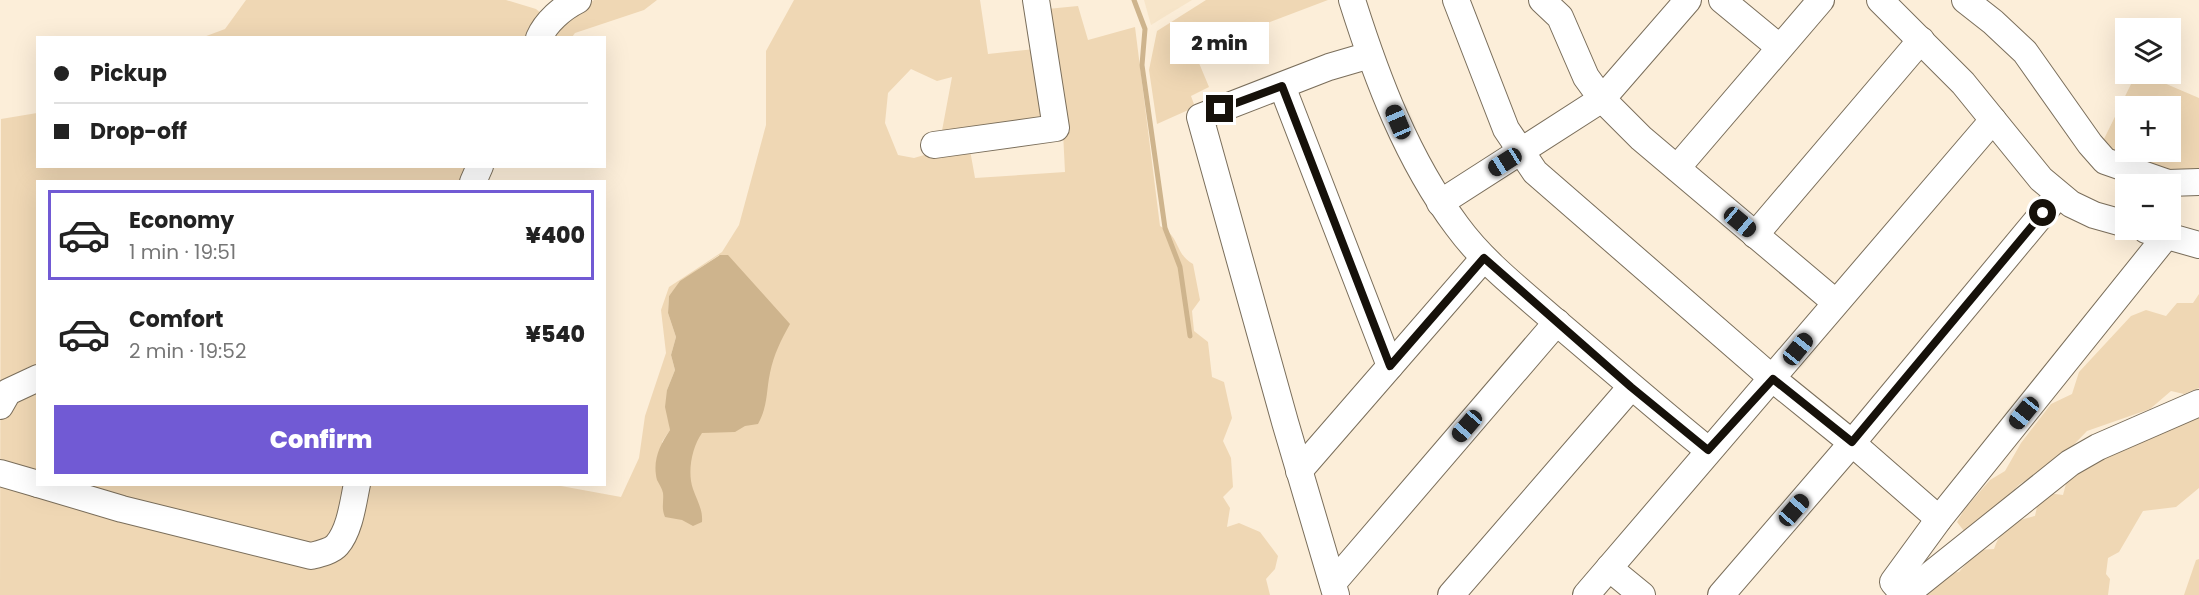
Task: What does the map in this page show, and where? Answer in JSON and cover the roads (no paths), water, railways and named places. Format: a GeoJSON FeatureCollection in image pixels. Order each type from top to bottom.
{"type":"FeatureCollection","features":[{"type":"Feature","properties":{"kind":"street"},"geometry":{"type":"LineString","coordinates":[[540,36],[543,29],[555,17],[578,0]]}},
{"type":"Feature","properties":{"kind":"street"},"geometry":{"type":"LineString","coordinates":[[934,145],[1056,128],[1036,0]]}},
{"type":"Feature","properties":{"kind":"street"},"geometry":{"type":"LineString","coordinates":[[1352,0],[1370,55],[1420,171],[1457,227],[1484,258],[1631,387],[1708,450]]}},
{"type":"Feature","properties":{"kind":"street"},"geometry":{"type":"LineString","coordinates":[[1456,0],[1506,129],[1535,172],[1773,379],[1852,442],[1939,519]]}},
{"type":"Feature","properties":{"kind":"street"},"geometry":{"type":"LineString","coordinates":[[1542,0],[1560,16],[1586,77],[1602,99],[1641,138],[1836,302]]}},
{"type":"Feature","properties":{"kind":"street"},"geometry":{"type":"LineString","coordinates":[[1440,202],[1602,99],[1688,0]]}},
{"type":"Feature","properties":{"kind":"street"},"geometry":{"type":"LineString","coordinates":[[1677,168],[1821,0]]}},
{"type":"Feature","properties":{"kind":"street"},"geometry":{"type":"LineString","coordinates":[[1880,0],[1963,83],[2041,179],[2058,195],[2094,215],[2115,221]]}},
{"type":"Feature","properties":{"kind":"street"},"geometry":{"type":"LineString","coordinates":[[1965,0],[2025,52],[2090,144],[2105,161],[2168,183],[2199,182]]}},
{"type":"Feature","properties":{"kind":"street"},"geometry":{"type":"LineString","coordinates":[[1732,3],[1779,47]]}},
{"type":"Feature","properties":{"kind":"street"},"geometry":{"type":"LineString","coordinates":[[1755,235],[1921,40]]}},
{"type":"Feature","properties":{"kind":"street"},"geometry":{"type":"LineString","coordinates":[[1334,589],[1200,117],[1329,67],[1370,55]]}},
{"type":"Feature","properties":{"kind":"street"},"geometry":{"type":"LineString","coordinates":[[1282,86],[1390,366]]}},
{"type":"Feature","properties":{"kind":"street"},"geometry":{"type":"LineString","coordinates":[[1586,595],[1708,450],[1773,379],[1836,302],[1994,120]]}},
{"type":"Feature","properties":{"kind":"street"},"geometry":{"type":"LineString","coordinates":[[1721,595],[2058,195]]}},
{"type":"Feature","properties":{"kind":"street"},"geometry":{"type":"LineString","coordinates":[[2150,240],[1893,582],[1905,595],[2070,463],[2098,447],[2199,403]]}},
{"type":"Feature","properties":{"kind":"street"},"geometry":{"type":"LineString","coordinates":[[2181,240],[2199,245]]}},
{"type":"Feature","properties":{"kind":"street"},"geometry":{"type":"LineString","coordinates":[[1299,471],[1484,258]]}},
{"type":"Feature","properties":{"kind":"street"},"geometry":{"type":"LineString","coordinates":[[1334,589],[1557,322]]}},
{"type":"Feature","properties":{"kind":"street"},"geometry":{"type":"LineString","coordinates":[[0,406],[8,392],[36,379]]}},
{"type":"Feature","properties":{"kind":"street"},"geometry":{"type":"LineString","coordinates":[[1451,595],[1631,387]]}},
{"type":"Feature","properties":{"kind":"street"},"geometry":{"type":"LineString","coordinates":[[0,473],[36,483]]}},
{"type":"Feature","properties":{"kind":"street"},"geometry":{"type":"LineString","coordinates":[[45,486],[122,509],[311,556],[324,553],[337,546],[344,531],[356,486]]}},
{"type":"Feature","properties":{"kind":"street"},"geometry":{"type":"LineString","coordinates":[[1609,568],[1642,595]]}},
{"type":"Feature","properties":{"kind":"waterway"},"geometry":{"type":"LineString","coordinates":[[1134,0],[1145,29],[1142,65],[1165,228],[1180,267],[1190,336]]}}]}
